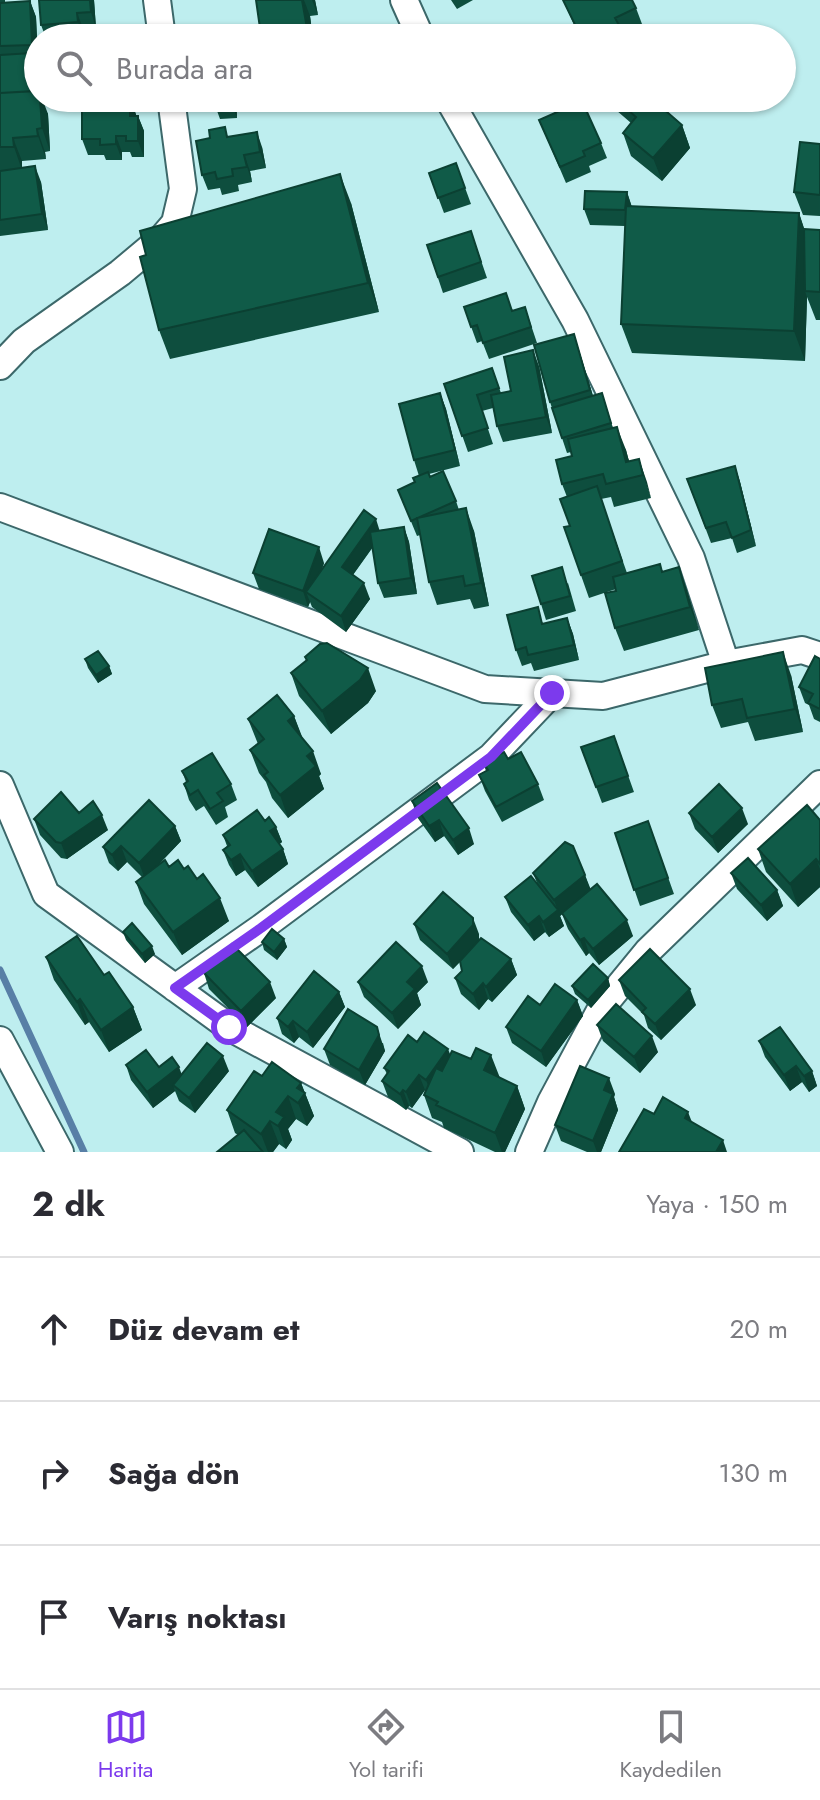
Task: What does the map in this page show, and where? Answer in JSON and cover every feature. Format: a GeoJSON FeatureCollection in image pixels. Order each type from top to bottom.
{"type":"FeatureCollection","features":[{"type":"Feature","properties":{"kind":"street"},"geometry":{"type":"LineString","coordinates":[[157,0],[160,24]]}},
{"type":"Feature","properties":{"kind":"street"},"geometry":{"type":"LineString","coordinates":[[404,0],[415,24]]}},
{"type":"Feature","properties":{"kind":"street"},"geometry":{"type":"LineString","coordinates":[[0,366],[24,341],[120,273],[175,223],[183,189],[173,112]]}},
{"type":"Feature","properties":{"kind":"street"},"geometry":{"type":"LineString","coordinates":[[456,112],[588,348],[691,558],[726,664]]}},
{"type":"Feature","properties":{"kind":"street"},"geometry":{"type":"LineString","coordinates":[[0,507],[485,689],[603,696],[726,664],[802,650],[820,656]]}},
{"type":"Feature","properties":{"kind":"street"},"geometry":{"type":"LineString","coordinates":[[175,988],[491,757],[552,693]]}},
{"type":"Feature","properties":{"kind":"street"},"geometry":{"type":"LineString","coordinates":[[529,1152],[551,1102],[602,1007],[648,951],[820,784]]}},
{"type":"Feature","properties":{"kind":"street"},"geometry":{"type":"LineString","coordinates":[[3,803],[46,894],[229,1027],[460,1152]]}},
{"type":"Feature","properties":{"kind":"street"},"geometry":{"type":"LineString","coordinates":[[0,1040],[60,1152]]}},
{"type":"Feature","properties":{"kind":"building"},"geometry":{"type":"Polygon","coordinates":[[[39,0],[90,0],[91,12],[77,13],[78,22],[41,24],[39,0]]]}},
{"type":"Feature","properties":{"kind":"building"},"geometry":{"type":"Polygon","coordinates":[[[256,0],[302,0],[306,24],[259,24],[256,0]]]}},
{"type":"Feature","properties":{"kind":"building"},"geometry":{"type":"Polygon","coordinates":[[[563,0],[632,0],[636,8],[615,18],[618,24],[575,24],[563,0]]]}},
{"type":"Feature","properties":{"kind":"building"},"geometry":{"type":"Polygon","coordinates":[[[30,1],[31,24],[24,24],[24,45],[0,46],[0,3],[30,1]]]}},
{"type":"Feature","properties":{"kind":"building"},"geometry":{"type":"Polygon","coordinates":[[[24,54],[24,92],[0,93],[0,55],[24,54]]]}},
{"type":"Feature","properties":{"kind":"building"},"geometry":{"type":"Polygon","coordinates":[[[24,92],[24,112],[41,112],[42,128],[37,129],[38,136],[13,138],[14,147],[0,147],[0,93],[24,92]]]}},
{"type":"Feature","properties":{"kind":"building"},"geometry":{"type":"Polygon","coordinates":[[[82,112],[130,112],[130,116],[138,116],[138,141],[126,141],[126,136],[116,136],[116,144],[100,145],[100,139],[82,139],[82,112]]]}},
{"type":"Feature","properties":{"kind":"building"},"geometry":{"type":"Polygon","coordinates":[[[557,112],[587,112],[601,143],[583,151],[585,156],[560,167],[539,120],[557,112]]]}},
{"type":"Feature","properties":{"kind":"building"},"geometry":{"type":"Polygon","coordinates":[[[630,112],[667,112],[682,125],[653,158],[623,133],[636,117],[630,112]]]}},
{"type":"Feature","properties":{"kind":"building"},"geometry":{"type":"Polygon","coordinates":[[[225,127],[227,137],[257,132],[260,152],[244,155],[247,167],[232,169],[233,176],[217,179],[215,172],[202,175],[196,141],[210,138],[209,130],[225,127]]]}},
{"type":"Feature","properties":{"kind":"building"},"geometry":{"type":"Polygon","coordinates":[[[800,142],[820,144],[820,195],[794,192],[800,142]]]}},
{"type":"Feature","properties":{"kind":"building"},"geometry":{"type":"Polygon","coordinates":[[[456,163],[465,188],[438,198],[429,173],[456,163]]]}},
{"type":"Feature","properties":{"kind":"building"},"geometry":{"type":"Polygon","coordinates":[[[35,166],[42,214],[0,220],[0,171],[35,166]]]}},
{"type":"Feature","properties":{"kind":"building"},"geometry":{"type":"Polygon","coordinates":[[[340,174],[368,283],[159,330],[140,257],[146,255],[140,231],[340,174]]]}},
{"type":"Feature","properties":{"kind":"building"},"geometry":{"type":"Polygon","coordinates":[[[585,191],[627,192],[625,210],[584,209],[585,191]]]}},
{"type":"Feature","properties":{"kind":"building"},"geometry":{"type":"Polygon","coordinates":[[[626,206],[799,213],[794,331],[621,324],[626,206]]]}},
{"type":"Feature","properties":{"kind":"building"},"geometry":{"type":"Polygon","coordinates":[[[804,229],[820,230],[820,292],[805,291],[804,229]]]}},
{"type":"Feature","properties":{"kind":"building"},"geometry":{"type":"Polygon","coordinates":[[[471,231],[481,262],[438,277],[427,245],[471,231]]]}},
{"type":"Feature","properties":{"kind":"building"},"geometry":{"type":"Polygon","coordinates":[[[506,293],[512,311],[525,307],[531,327],[483,343],[477,325],[471,327],[464,307],[506,293]]]}},
{"type":"Feature","properties":{"kind":"building"},"geometry":{"type":"Polygon","coordinates":[[[574,334],[590,390],[550,402],[534,345],[574,334]]]}},
{"type":"Feature","properties":{"kind":"building"},"geometry":{"type":"Polygon","coordinates":[[[533,350],[546,417],[497,426],[491,395],[511,391],[504,357],[533,350]]]}},
{"type":"Feature","properties":{"kind":"building"},"geometry":{"type":"Polygon","coordinates":[[[492,368],[499,388],[477,395],[488,428],[462,436],[444,384],[492,368]]]}},
{"type":"Feature","properties":{"kind":"building"},"geometry":{"type":"Polygon","coordinates":[[[440,393],[455,450],[414,460],[399,404],[440,393]]]}},
{"type":"Feature","properties":{"kind":"building"},"geometry":{"type":"Polygon","coordinates":[[[602,393],[611,423],[562,438],[552,408],[602,393]]]}},
{"type":"Feature","properties":{"kind":"building"},"geometry":{"type":"Polygon","coordinates":[[[617,427],[626,462],[639,459],[643,475],[606,484],[603,474],[562,484],[556,460],[572,456],[568,439],[617,427]]]}},
{"type":"Feature","properties":{"kind":"building"},"geometry":{"type":"Polygon","coordinates":[[[735,466],[751,530],[732,538],[726,522],[706,528],[687,479],[735,466]]]}},
{"type":"Feature","properties":{"kind":"building"},"geometry":{"type":"Polygon","coordinates":[[[443,471],[456,501],[411,521],[398,490],[415,482],[413,478],[428,472],[430,477],[443,471]]]}},
{"type":"Feature","properties":{"kind":"building"},"geometry":{"type":"Polygon","coordinates":[[[597,486],[622,561],[581,575],[564,527],[570,526],[560,499],[597,486]]]}},
{"type":"Feature","properties":{"kind":"building"},"geometry":{"type":"Polygon","coordinates":[[[466,508],[481,583],[465,586],[463,576],[429,582],[417,518],[466,508]]]}},
{"type":"Feature","properties":{"kind":"building"},"geometry":{"type":"Polygon","coordinates":[[[364,510],[376,519],[342,567],[364,583],[341,616],[306,592],[364,510]]]}},
{"type":"Feature","properties":{"kind":"building"},"geometry":{"type":"Polygon","coordinates":[[[404,527],[411,578],[378,583],[370,532],[404,527]]]}},
{"type":"Feature","properties":{"kind":"building"},"geometry":{"type":"Polygon","coordinates":[[[269,529],[319,547],[303,591],[253,573],[269,529]]]}},
{"type":"Feature","properties":{"kind":"building"},"geometry":{"type":"Polygon","coordinates":[[[660,564],[662,572],[679,567],[690,607],[615,628],[605,593],[616,591],[613,577],[660,564]]]}},
{"type":"Feature","properties":{"kind":"building"},"geometry":{"type":"Polygon","coordinates":[[[562,567],[570,596],[541,604],[532,576],[562,567]]]}},
{"type":"Feature","properties":{"kind":"building"},"geometry":{"type":"Polygon","coordinates":[[[538,607],[542,624],[567,618],[574,645],[528,655],[526,647],[516,650],[507,615],[538,607]]]}},
{"type":"Feature","properties":{"kind":"building"},"geometry":{"type":"Polygon","coordinates":[[[327,643],[368,668],[360,680],[322,711],[291,673],[320,644],[327,643]]]}},
{"type":"Feature","properties":{"kind":"building"},"geometry":{"type":"Polygon","coordinates":[[[98,651],[109,666],[96,675],[85,659],[98,651]]]}},
{"type":"Feature","properties":{"kind":"building"},"geometry":{"type":"Polygon","coordinates":[[[783,652],[795,709],[747,718],[742,699],[712,705],[705,668],[783,652]]]}},
{"type":"Feature","properties":{"kind":"building"},"geometry":{"type":"Polygon","coordinates":[[[815,656],[820,659],[820,709],[808,703],[813,694],[799,687],[815,656]]]}},
{"type":"Feature","properties":{"kind":"building"},"geometry":{"type":"Polygon","coordinates":[[[277,695],[294,716],[288,721],[313,751],[307,756],[316,766],[280,795],[264,775],[268,772],[250,750],[264,739],[248,719],[277,695]]]}},
{"type":"Feature","properties":{"kind":"building"},"geometry":{"type":"Polygon","coordinates":[[[614,736],[628,776],[596,787],[581,747],[614,736]]]}},
{"type":"Feature","properties":{"kind":"building"},"geometry":{"type":"Polygon","coordinates":[[[504,752],[508,759],[521,752],[538,784],[496,807],[479,775],[488,770],[483,762],[504,752]]]}},
{"type":"Feature","properties":{"kind":"building"},"geometry":{"type":"Polygon","coordinates":[[[212,753],[231,784],[217,793],[223,801],[210,809],[198,790],[190,795],[184,784],[188,781],[182,771],[212,753]]]}},
{"type":"Feature","properties":{"kind":"building"},"geometry":{"type":"Polygon","coordinates":[[[437,783],[469,828],[453,840],[439,820],[429,826],[412,801],[437,783]]]}},
{"type":"Feature","properties":{"kind":"building"},"geometry":{"type":"Polygon","coordinates":[[[719,784],[742,808],[712,837],[689,813],[719,784]]]}},
{"type":"Feature","properties":{"kind":"building"},"geometry":{"type":"Polygon","coordinates":[[[61,792],[79,813],[93,801],[102,815],[61,843],[56,842],[34,819],[61,792]]]}},
{"type":"Feature","properties":{"kind":"building"},"geometry":{"type":"Polygon","coordinates":[[[149,800],[175,826],[139,863],[121,846],[112,855],[103,847],[149,800]]]}},
{"type":"Feature","properties":{"kind":"building"},"geometry":{"type":"Polygon","coordinates":[[[807,805],[820,820],[820,864],[816,859],[790,884],[758,849],[807,805]]]}},
{"type":"Feature","properties":{"kind":"building"},"geometry":{"type":"Polygon","coordinates":[[[257,810],[265,821],[269,817],[276,827],[270,831],[283,849],[252,871],[240,854],[231,860],[223,850],[230,845],[223,835],[257,810]]]}},
{"type":"Feature","properties":{"kind":"building"},"geometry":{"type":"Polygon","coordinates":[[[648,821],[668,878],[634,890],[615,833],[648,821]]]}},
{"type":"Feature","properties":{"kind":"building"},"geometry":{"type":"Polygon","coordinates":[[[565,842],[573,846],[585,875],[554,900],[533,873],[565,842]]]}},
{"type":"Feature","properties":{"kind":"building"},"geometry":{"type":"Polygon","coordinates":[[[748,858],[777,890],[761,905],[731,873],[748,858]]]}},
{"type":"Feature","properties":{"kind":"building"},"geometry":{"type":"Polygon","coordinates":[[[165,860],[169,867],[178,860],[184,869],[188,866],[197,879],[203,874],[220,898],[173,932],[136,882],[165,860]]]}},
{"type":"Feature","properties":{"kind":"building"},"geometry":{"type":"Polygon","coordinates":[[[531,876],[558,910],[543,922],[539,916],[528,925],[505,897],[531,876]]]}},
{"type":"Feature","properties":{"kind":"building"},"geometry":{"type":"Polygon","coordinates":[[[597,884],[627,920],[593,949],[584,938],[580,940],[562,913],[597,884]]]}},
{"type":"Feature","properties":{"kind":"building"},"geometry":{"type":"Polygon","coordinates":[[[443,892],[473,918],[473,925],[447,954],[414,924],[443,892]]]}},
{"type":"Feature","properties":{"kind":"building"},"geometry":{"type":"Polygon","coordinates":[[[132,923],[152,946],[142,954],[123,932],[132,923]]]}},
{"type":"Feature","properties":{"kind":"building"},"geometry":{"type":"Polygon","coordinates":[[[272,929],[284,939],[274,952],[262,942],[272,929]]]}},
{"type":"Feature","properties":{"kind":"building"},"geometry":{"type":"Polygon","coordinates":[[[77,936],[104,975],[109,972],[133,1007],[101,1030],[46,957],[77,936]]]}},
{"type":"Feature","properties":{"kind":"building"},"geometry":{"type":"Polygon","coordinates":[[[481,938],[511,959],[486,987],[483,983],[473,994],[455,978],[462,971],[460,961],[481,938]]]}},
{"type":"Feature","properties":{"kind":"building"},"geometry":{"type":"Polygon","coordinates":[[[396,942],[422,966],[407,982],[415,989],[392,1013],[358,982],[396,942]]]}},
{"type":"Feature","properties":{"kind":"building"},"geometry":{"type":"Polygon","coordinates":[[[232,944],[270,982],[241,1011],[204,973],[232,944]]]}},
{"type":"Feature","properties":{"kind":"building"},"geometry":{"type":"Polygon","coordinates":[[[650,949],[690,989],[655,1024],[642,1012],[646,1008],[619,980],[650,949]]]}},
{"type":"Feature","properties":{"kind":"building"},"geometry":{"type":"Polygon","coordinates":[[[593,964],[608,978],[588,1000],[572,986],[593,964]]]}},
{"type":"Feature","properties":{"kind":"building"},"geometry":{"type":"Polygon","coordinates":[[[314,971],[339,992],[307,1032],[293,1021],[288,1027],[277,1018],[314,971]]]}},
{"type":"Feature","properties":{"kind":"building"},"geometry":{"type":"Polygon","coordinates":[[[555,984],[577,1000],[541,1051],[506,1027],[528,996],[540,1005],[555,984]]]}},
{"type":"Feature","properties":{"kind":"building"},"geometry":{"type":"Polygon","coordinates":[[[616,1004],[652,1036],[634,1057],[597,1025],[616,1004]]]}},
{"type":"Feature","properties":{"kind":"building"},"geometry":{"type":"Polygon","coordinates":[[[348,1009],[377,1027],[379,1035],[359,1070],[324,1049],[348,1009]]]}},
{"type":"Feature","properties":{"kind":"building"},"geometry":{"type":"Polygon","coordinates":[[[780,1027],[812,1071],[804,1076],[796,1066],[784,1075],[759,1041],[780,1027]]]}},
{"type":"Feature","properties":{"kind":"building"},"geometry":{"type":"Polygon","coordinates":[[[424,1032],[448,1049],[426,1080],[419,1075],[406,1092],[403,1090],[400,1094],[382,1081],[389,1071],[384,1068],[408,1035],[417,1042],[424,1032]]]}},
{"type":"Feature","properties":{"kind":"building"},"geometry":{"type":"Polygon","coordinates":[[[207,1043],[223,1056],[189,1098],[173,1085],[207,1043]]]}},
{"type":"Feature","properties":{"kind":"building"},"geometry":{"type":"Polygon","coordinates":[[[476,1048],[491,1055],[484,1070],[517,1086],[495,1133],[436,1105],[438,1102],[424,1095],[436,1068],[442,1071],[452,1051],[471,1059],[476,1048]]]}},
{"type":"Feature","properties":{"kind":"building"},"geometry":{"type":"Polygon","coordinates":[[[146,1050],[159,1067],[172,1057],[179,1067],[147,1092],[126,1065],[146,1050]]]}},
{"type":"Feature","properties":{"kind":"building"},"geometry":{"type":"Polygon","coordinates":[[[272,1062],[301,1083],[297,1088],[305,1093],[298,1103],[288,1096],[276,1112],[284,1117],[278,1126],[270,1121],[261,1134],[227,1110],[254,1071],[262,1076],[272,1062]]]}},
{"type":"Feature","properties":{"kind":"building"},"geometry":{"type":"Polygon","coordinates":[[[580,1066],[609,1078],[604,1090],[613,1094],[593,1141],[555,1125],[580,1066]]]}},
{"type":"Feature","properties":{"kind":"building"},"geometry":{"type":"Polygon","coordinates":[[[663,1097],[688,1112],[685,1118],[723,1140],[716,1152],[619,1152],[644,1109],[654,1114],[663,1097]]]}},
{"type":"Feature","properties":{"kind":"building"},"geometry":{"type":"Polygon","coordinates":[[[244,1130],[263,1152],[217,1152],[244,1130]]]}},
{"type":"Feature","properties":{"kind":"waterway"},"geometry":{"type":"LineString","coordinates":[[0,970],[84,1152]]}},
{"type":"Feature","properties":{"kind":"route"},"geometry":{"type":"LineString","coordinates":[[229,1027],[175,988],[491,757],[552,693]]}}]}
